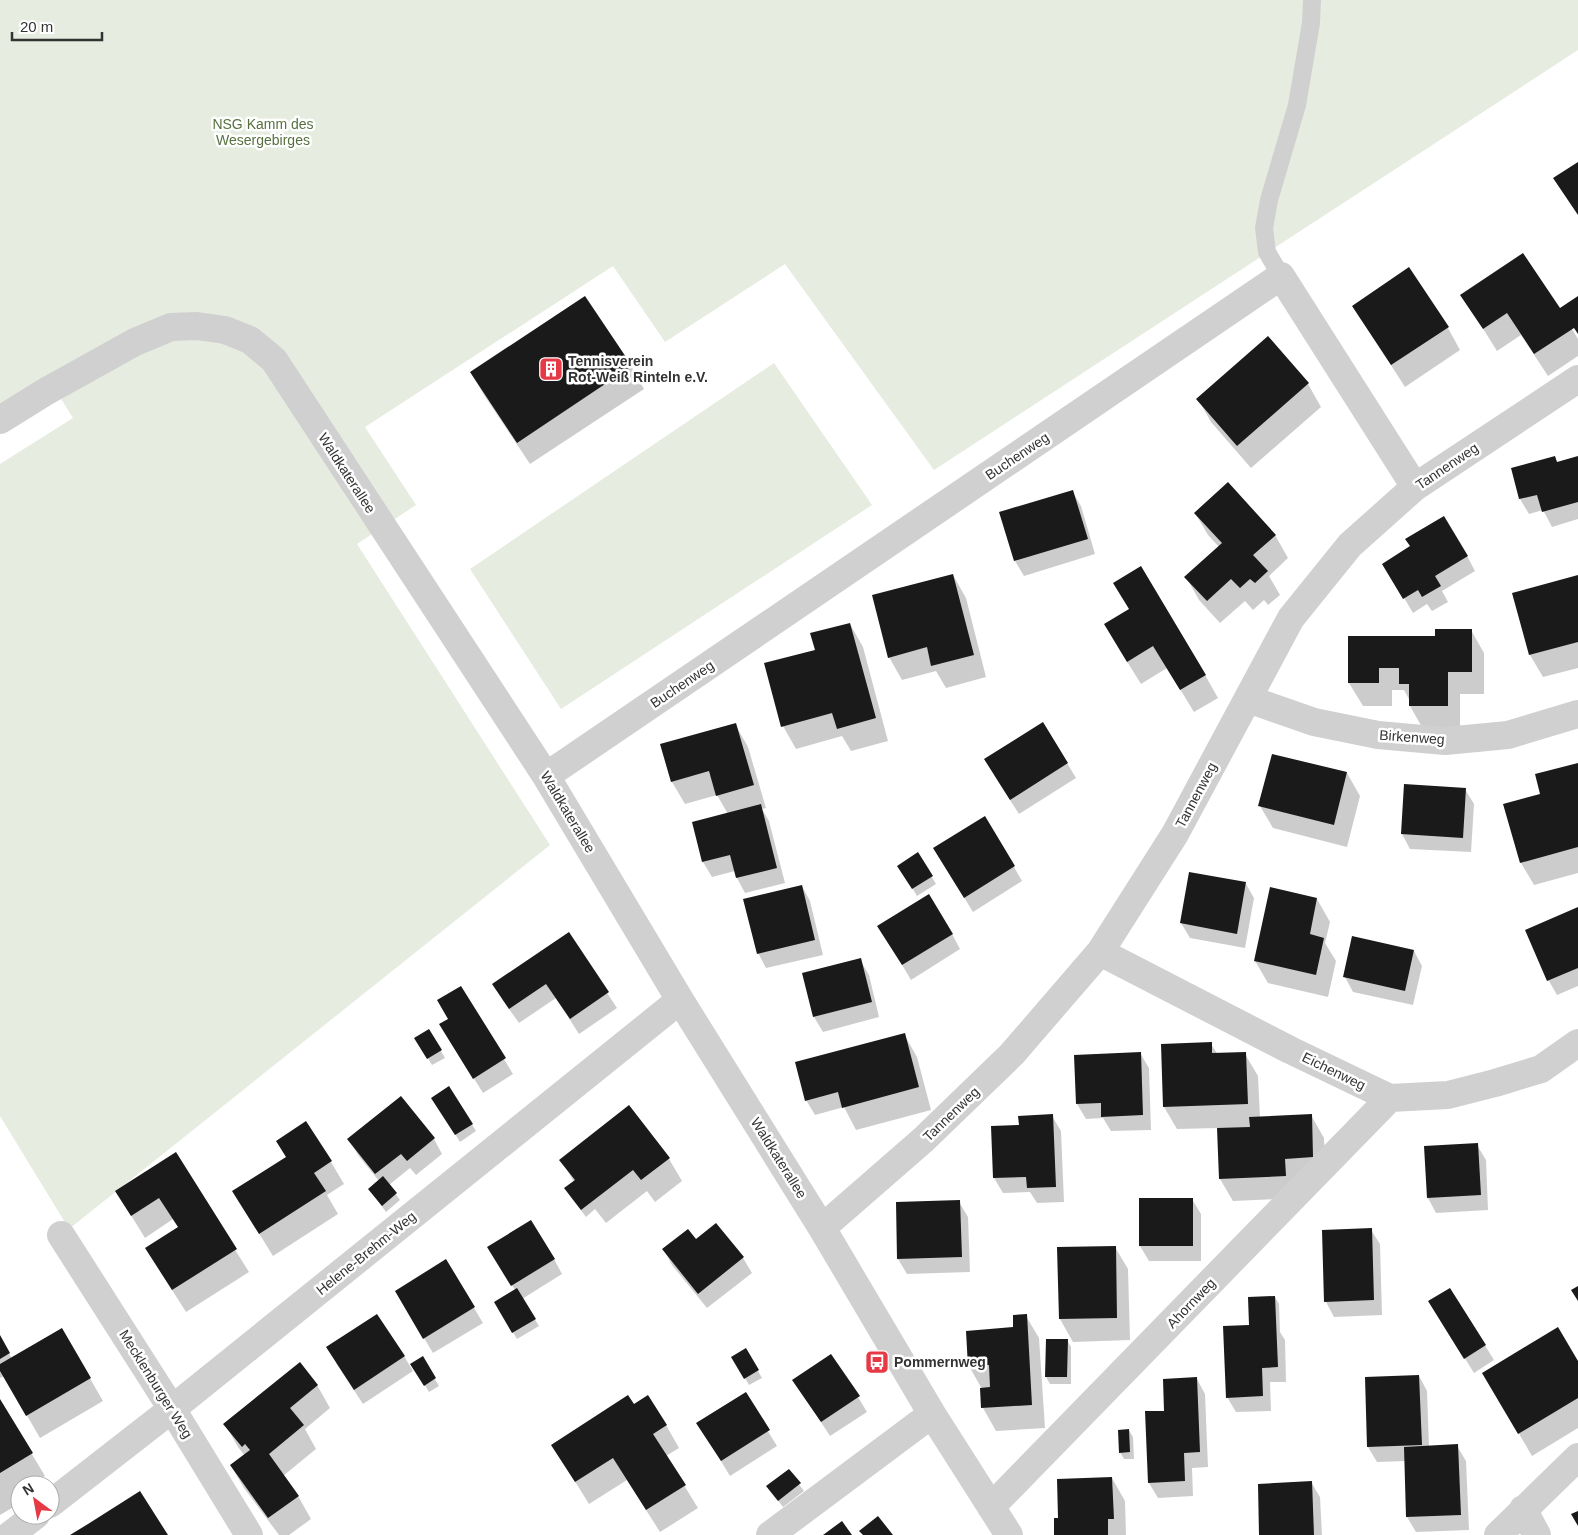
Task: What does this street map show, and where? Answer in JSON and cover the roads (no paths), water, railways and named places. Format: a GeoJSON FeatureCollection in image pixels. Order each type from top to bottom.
{"type":"FeatureCollection","features":[{"type":"Feature","properties":{"kind":"street"},"geometry":{"type":"LineString","coordinates":[[1281,276],[1414,488]]}},
{"type":"Feature","properties":{"kind":"street","name":"Buchenweg"},"geometry":{"type":"LineString","coordinates":[[546,776],[1281,276]]}},
{"type":"Feature","properties":{"kind":"street","name":"Waldkaterallee"},"geometry":{"type":"LineString","coordinates":[[0,420],[45,392],[135,342],[170,328],[197,326],[225,330],[250,340],[274,360],[546,776],[680,1000],[822,1228],[932,1414],[1008,1535]]}},
{"type":"Feature","properties":{"kind":"street","name":"Tannenweg"},"geometry":{"type":"LineString","coordinates":[[822,1228],[923,1140],[1012,1054],[1100,952],[1175,834],[1291,618],[1350,545],[1414,488],[1578,379]]}},
{"type":"Feature","properties":{"kind":"street","name":"Birkenweg"},"geometry":{"type":"LineString","coordinates":[[1248,698],[1314,722],[1378,735],[1445,740],[1508,735],[1578,714]]}},
{"type":"Feature","properties":{"kind":"street","name":"Eichenweg"},"geometry":{"type":"LineString","coordinates":[[1100,952],[1290,1050],[1390,1098],[1448,1095],[1495,1083],[1541,1069],[1578,1043]]}},
{"type":"Feature","properties":{"kind":"street","name":"Helene-Brehm-Weg"},"geometry":{"type":"LineString","coordinates":[[60,1496],[172,1410],[680,1000]]}},
{"type":"Feature","properties":{"kind":"street","name":"Ahornweg"},"geometry":{"type":"LineString","coordinates":[[991,1507],[1390,1098]]}},
{"type":"Feature","properties":{"kind":"street","name":"Mecklenburger Weg"},"geometry":{"type":"LineString","coordinates":[[61,1234],[248,1535]]}},
{"type":"Feature","properties":{"kind":"street"},"geometry":{"type":"LineString","coordinates":[[770,1535],[932,1414]]}},
{"type":"Feature","properties":{"kind":"street"},"geometry":{"type":"LineString","coordinates":[[1498,1535],[1578,1457]]}},
{"type":"Feature","properties":{"kind":"street"},"geometry":{"type":"LineString","coordinates":[[1523,1509],[1537,1535]]}},
{"type":"Feature","properties":{"kind":"street"},"geometry":{"type":"LineString","coordinates":[[10,1535],[23,1525]]}},
{"type":"Feature","properties":{"kind":"lane"},"geometry":{"type":"LineString","coordinates":[[1281,276],[1267,252],[1264,228],[1269,200],[1297,105],[1311,23],[1312,0]]}},
{"type":"Feature","properties":{"kind":"place","name":"Tennisverein Rot-Weiß Rinteln e.V."},"geometry":{"type":"Point","coordinates":[551,369]}},
{"type":"Feature","properties":{"kind":"place","name":"Pommernweg"},"geometry":{"type":"Point","coordinates":[877,1362]}},
{"type":"Feature","properties":{"kind":"park label","name":"NSG Kamm des Wesergebirges"},"geometry":{"type":"Point","coordinates":[263,132]}}]}
